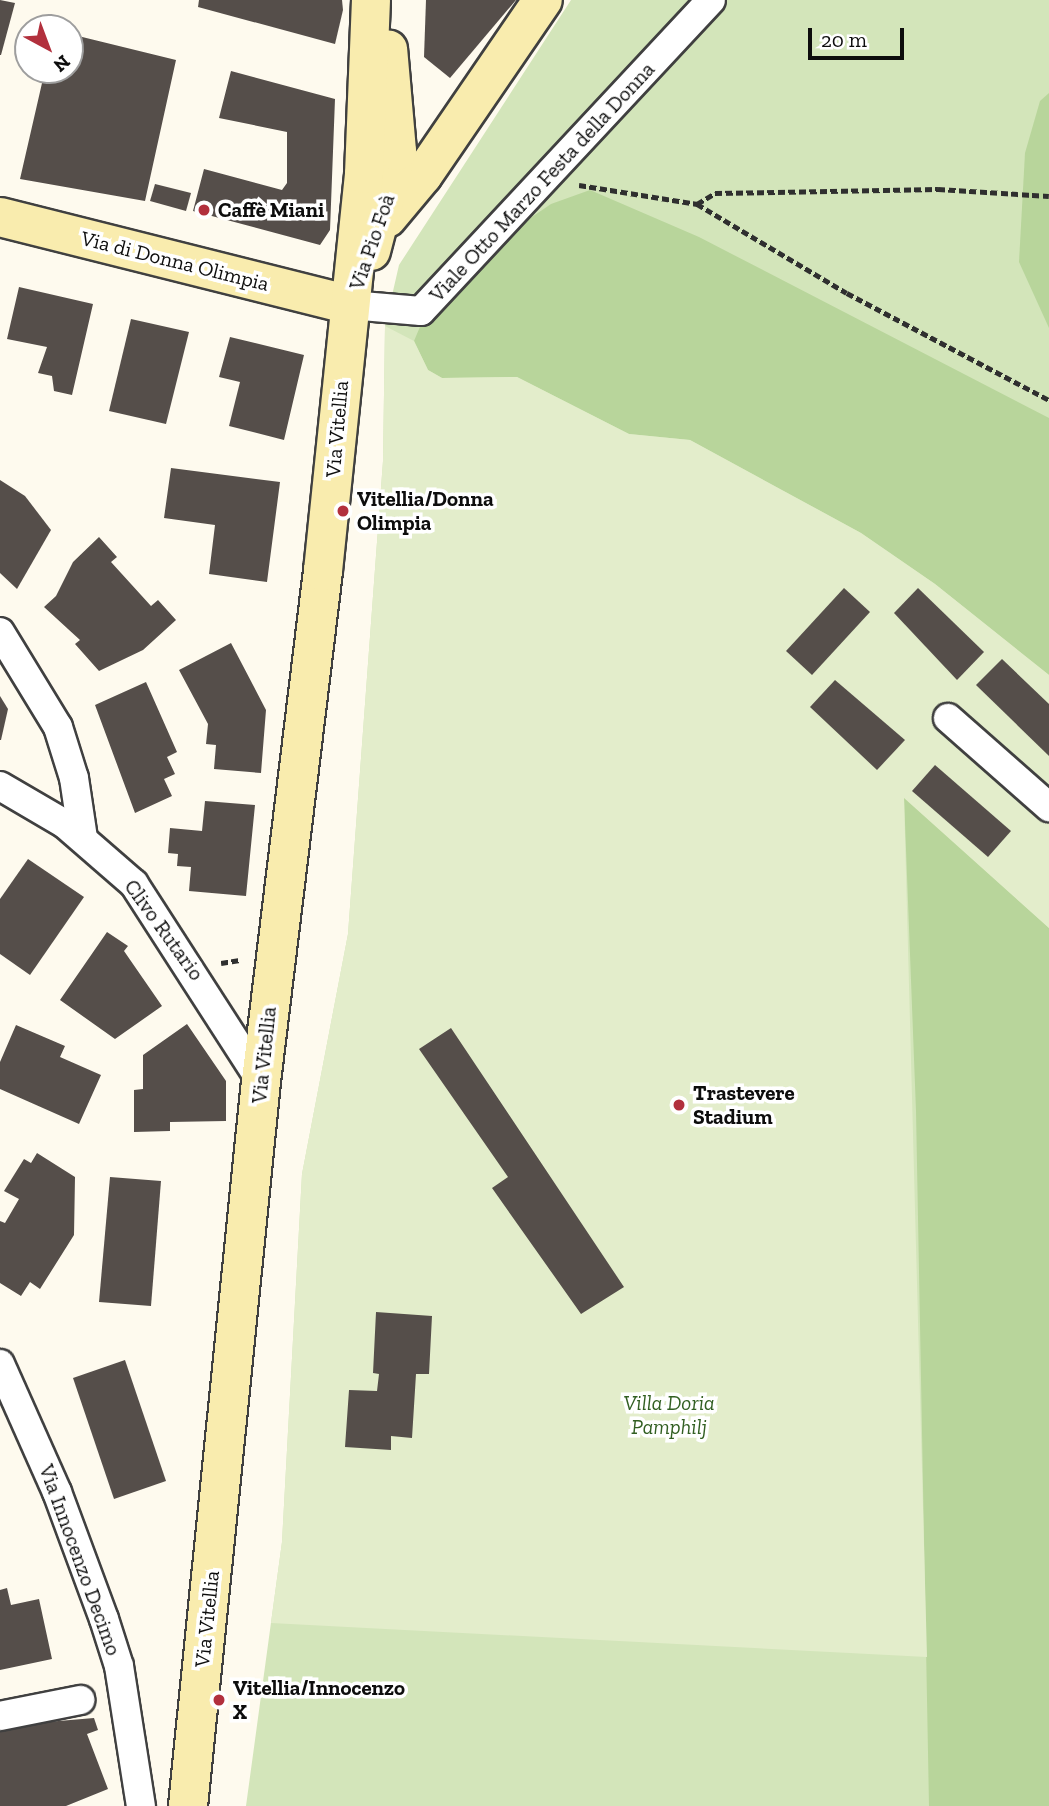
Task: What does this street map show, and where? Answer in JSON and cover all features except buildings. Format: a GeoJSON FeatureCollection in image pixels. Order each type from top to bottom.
{"type":"FeatureCollection","features":[{"type":"Feature","properties":{"kind":"street","name":"Via Pio Foà"},"geometry":{"type":"LineString","coordinates":[[370,221],[371,0]]}},
{"type":"Feature","properties":{"kind":"street","name":"Via Pio Foà"},"geometry":{"type":"LineString","coordinates":[[350,305],[370,221],[397,151],[384,0]]}},
{"type":"Feature","properties":{"kind":"street"},"geometry":{"type":"LineString","coordinates":[[370,221],[424,174],[543,0]]}},
{"type":"Feature","properties":{"kind":"street","name":"Viale Otto Marzo Festa della Donna"},"geometry":{"type":"LineString","coordinates":[[350,305],[421,311],[547,179],[711,0]]}},
{"type":"Feature","properties":{"kind":"street","name":"Via di Donna Olimpia"},"geometry":{"type":"LineString","coordinates":[[0,217],[350,305]]}},
{"type":"Feature","properties":{"kind":"street","name":"Via Vitellia"},"geometry":{"type":"LineString","coordinates":[[188,1806],[261,1081],[350,305]]}},
{"type":"Feature","properties":{"kind":"street"},"geometry":{"type":"LineString","coordinates":[[0,632],[58,727],[74,778],[83,838]]}},
{"type":"Feature","properties":{"kind":"street"},"geometry":{"type":"LineString","coordinates":[[948,718],[1049,807]]}},
{"type":"Feature","properties":{"kind":"street","name":"Clivo Rutario"},"geometry":{"type":"LineString","coordinates":[[0,786],[83,838],[134,884],[192,967],[261,1081]]}},
{"type":"Feature","properties":{"kind":"street","name":"Via Innocenzo Decimo"},"geometry":{"type":"LineString","coordinates":[[0,1364],[57,1492],[119,1666],[141,1806]]}},
{"type":"Feature","properties":{"kind":"street"},"geometry":{"type":"LineString","coordinates":[[0,1716],[80,1700]]}},
{"type":"Feature","properties":{"kind":"path"},"geometry":{"type":"LineString","coordinates":[[547,179],[697,204],[846,293],[1049,400]]}},
{"type":"Feature","properties":{"kind":"path"},"geometry":{"type":"LineString","coordinates":[[697,204],[715,193],[729,192],[937,189],[1049,196]]}},
{"type":"Feature","properties":{"kind":"path"},"geometry":{"type":"LineString","coordinates":[[192,967],[275,954]]}},
{"type":"Feature","properties":{"kind":"green space","name":"Villa Doria Pamphilj"},"geometry":{"type":"Polygon","coordinates":[[[571,0],[1049,0],[1049,1806],[246,1806],[282,1542],[302,1174],[348,934],[383,461],[385,326],[399,265],[571,0]]]}},
{"type":"Feature","properties":{"kind":"green space"},"geometry":{"type":"Polygon","coordinates":[[[1049,93],[1049,328],[1019,262],[1025,153],[1040,101],[1049,93]]]}},
{"type":"Feature","properties":{"kind":"green space"},"geometry":{"type":"Polygon","coordinates":[[[590,190],[699,237],[1049,418],[1049,675],[935,584],[861,533],[690,440],[629,434],[517,377],[442,378],[428,370],[414,341],[422,322],[504,236],[551,204],[590,190]]]}},
{"type":"Feature","properties":{"kind":"green space"},"geometry":{"type":"Polygon","coordinates":[[[385,326],[414,341],[428,370],[442,378],[517,377],[629,434],[690,440],[861,533],[935,584],[1049,675],[1049,928],[904,798],[927,1657],[271,1623],[282,1542],[302,1174],[348,934],[383,461],[385,326]]]}},
{"type":"Feature","properties":{"kind":"green space"},"geometry":{"type":"Polygon","coordinates":[[[904,797],[1049,928],[1049,1806],[929,1806],[916,1111],[904,797]]]}},
{"type":"Feature","properties":{"kind":"place","name":"Caffè Miani"},"geometry":{"type":"Point","coordinates":[204,210]}},
{"type":"Feature","properties":{"kind":"place","name":"Vitellia/Donna Olimpia"},"geometry":{"type":"Point","coordinates":[343,511]}},
{"type":"Feature","properties":{"kind":"place","name":"Trastevere Stadium"},"geometry":{"type":"Point","coordinates":[679,1105]}},
{"type":"Feature","properties":{"kind":"place","name":"Vitellia/Innocenzo X"},"geometry":{"type":"Point","coordinates":[219,1700]}}]}
